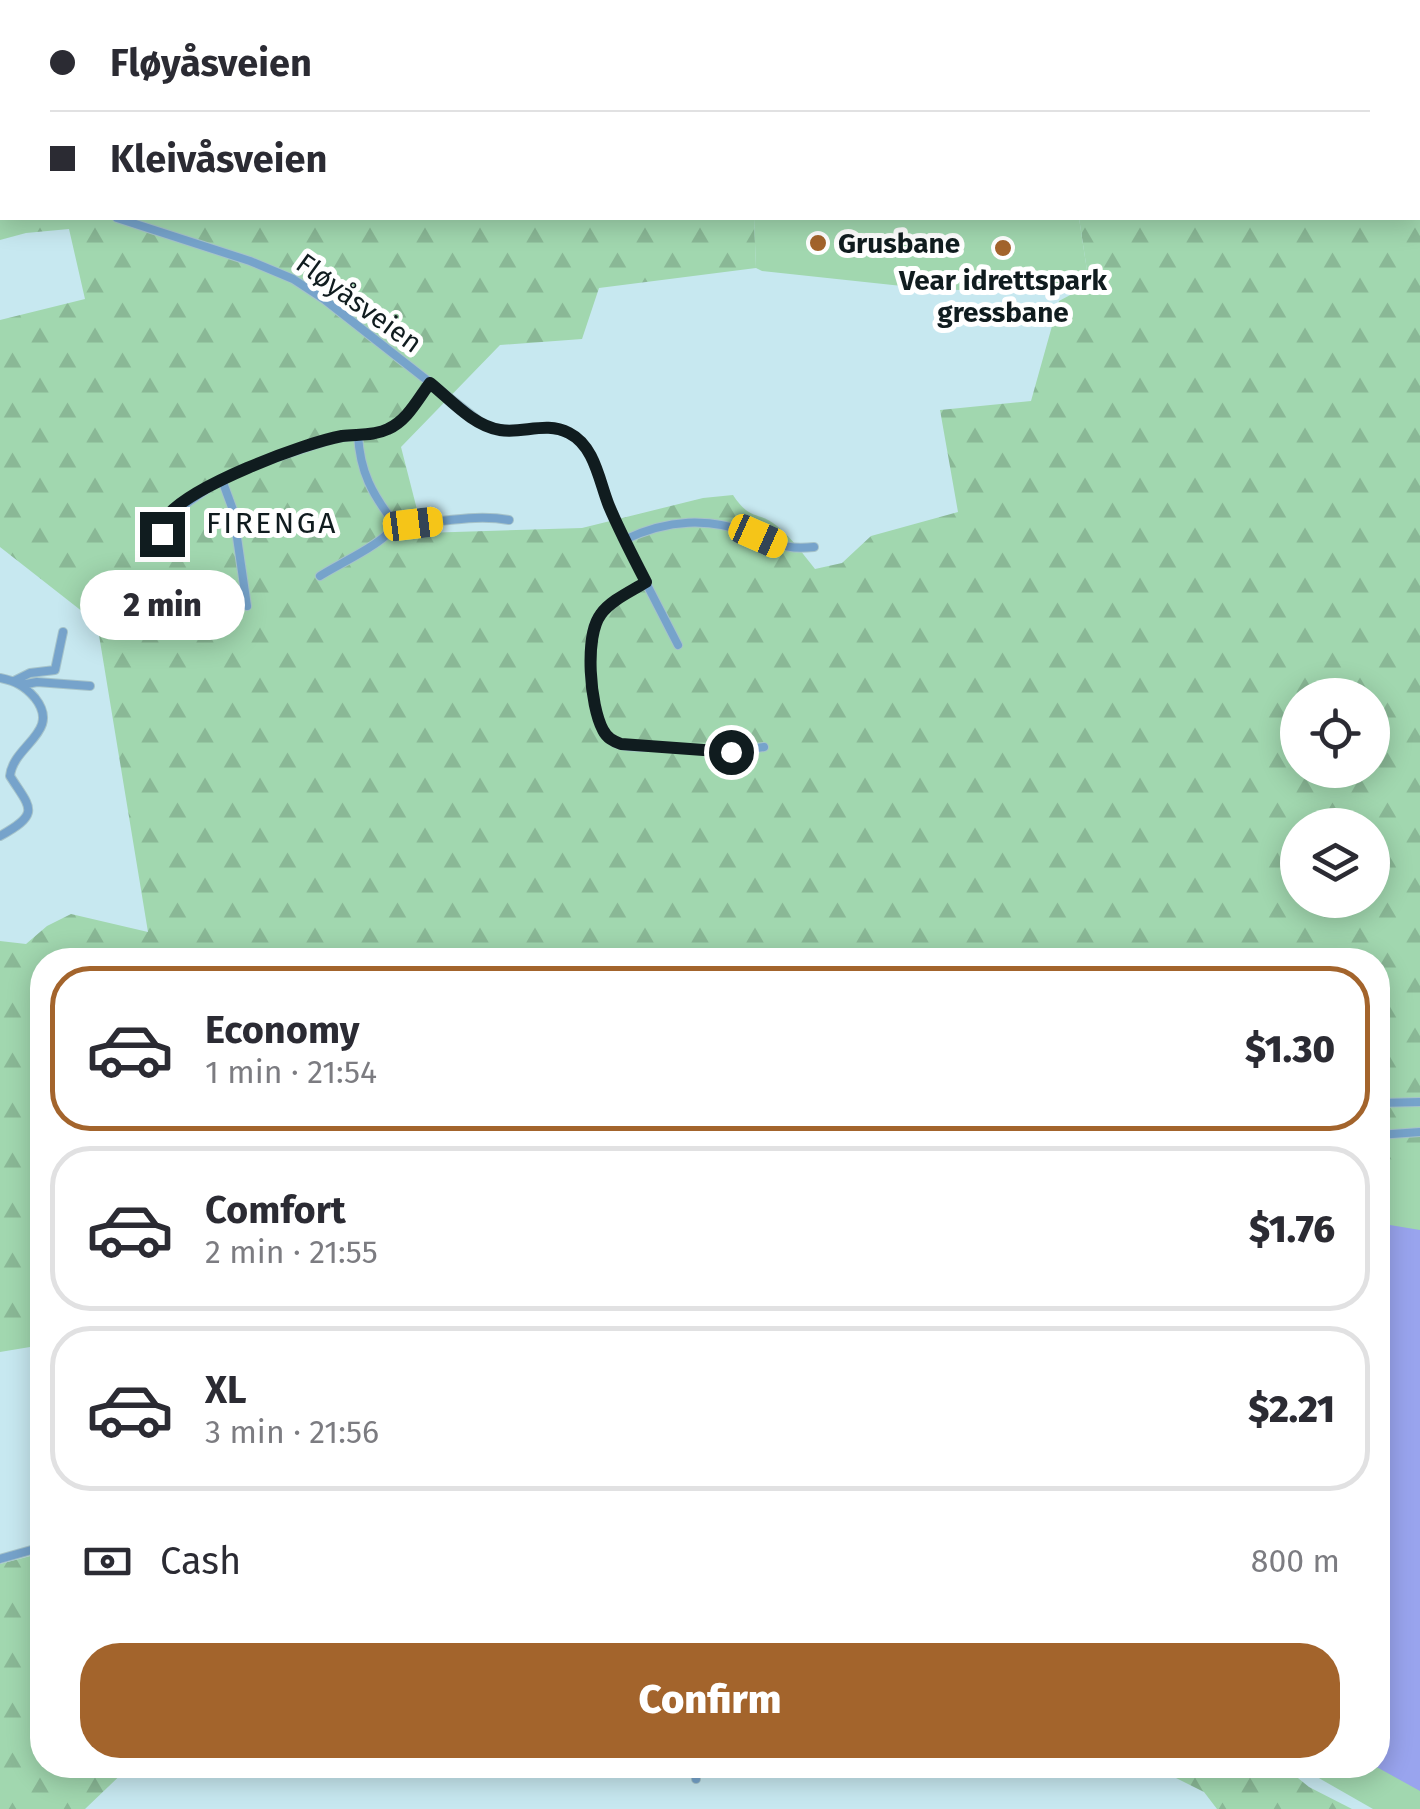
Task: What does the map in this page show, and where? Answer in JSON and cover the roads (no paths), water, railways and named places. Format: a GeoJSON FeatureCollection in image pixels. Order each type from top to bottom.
{"type":"FeatureCollection","features":[{"type":"Feature","properties":{"kind":"street","name":"Fløyåsveien"},"geometry":{"type":"LineString","coordinates":[[124,220],[293,279],[473,418],[492,428],[515,431],[546,427],[577,439],[587,449],[624,540]]}},
{"type":"Feature","properties":{"kind":"street"},"geometry":{"type":"LineString","coordinates":[[164,546],[166,518],[192,498],[256,464],[335,438],[383,432],[398,424],[430,383]]}},
{"type":"Feature","properties":{"kind":"street"},"geometry":{"type":"LineString","coordinates":[[358,435],[364,474],[395,524]]}},
{"type":"Feature","properties":{"kind":"street"},"geometry":{"type":"LineString","coordinates":[[222,480],[233,510],[247,606]]}},
{"type":"Feature","properties":{"kind":"street"},"geometry":{"type":"LineString","coordinates":[[395,524],[490,517],[509,520]]}},
{"type":"Feature","properties":{"kind":"street"},"geometry":{"type":"LineString","coordinates":[[678,645],[624,540],[660,525],[705,523],[737,528],[783,547],[814,546]]}},
{"type":"Feature","properties":{"kind":"street"},"geometry":{"type":"LineString","coordinates":[[320,576],[384,539],[395,524]]}},
{"type":"Feature","properties":{"kind":"street"},"geometry":{"type":"LineString","coordinates":[[646,582],[608,606],[592,630],[590,663],[595,703],[604,732],[614,742],[630,746],[722,752],[764,747]]}},
{"type":"Feature","properties":{"kind":"street"},"geometry":{"type":"LineString","coordinates":[[17,683],[30,673],[55,670],[63,632]]}},
{"type":"Feature","properties":{"kind":"street"},"geometry":{"type":"LineString","coordinates":[[0,678],[17,683],[90,686]]}},
{"type":"Feature","properties":{"kind":"street"},"geometry":{"type":"LineString","coordinates":[[0,836],[23,821],[28,811],[25,796],[5,776],[39,734],[43,720],[40,706],[17,683]]}},
{"type":"Feature","properties":{"kind":"street"},"geometry":{"type":"LineString","coordinates":[[1390,1103],[1420,1102]]}},
{"type":"Feature","properties":{"kind":"street"},"geometry":{"type":"LineString","coordinates":[[1390,1134],[1420,1132]]}},
{"type":"Feature","properties":{"kind":"street"},"geometry":{"type":"LineString","coordinates":[[0,1558],[30,1550]]}},
{"type":"Feature","properties":{"kind":"water"},"geometry":{"type":"Polygon","coordinates":[[[1390,1225],[1420,1230],[1420,1791],[1390,1774],[1390,1225]]]}},
{"type":"Feature","properties":{"kind":"place","name":"Grusbane"},"geometry":{"type":"Point","coordinates":[818,243]}},
{"type":"Feature","properties":{"kind":"place","name":"Vear idrettspark gressbane"},"geometry":{"type":"Point","coordinates":[1003,248]}},
{"type":"Feature","properties":{"kind":"district","name":"FIRENGA"},"geometry":{"type":"Point","coordinates":[272,523]}}]}
